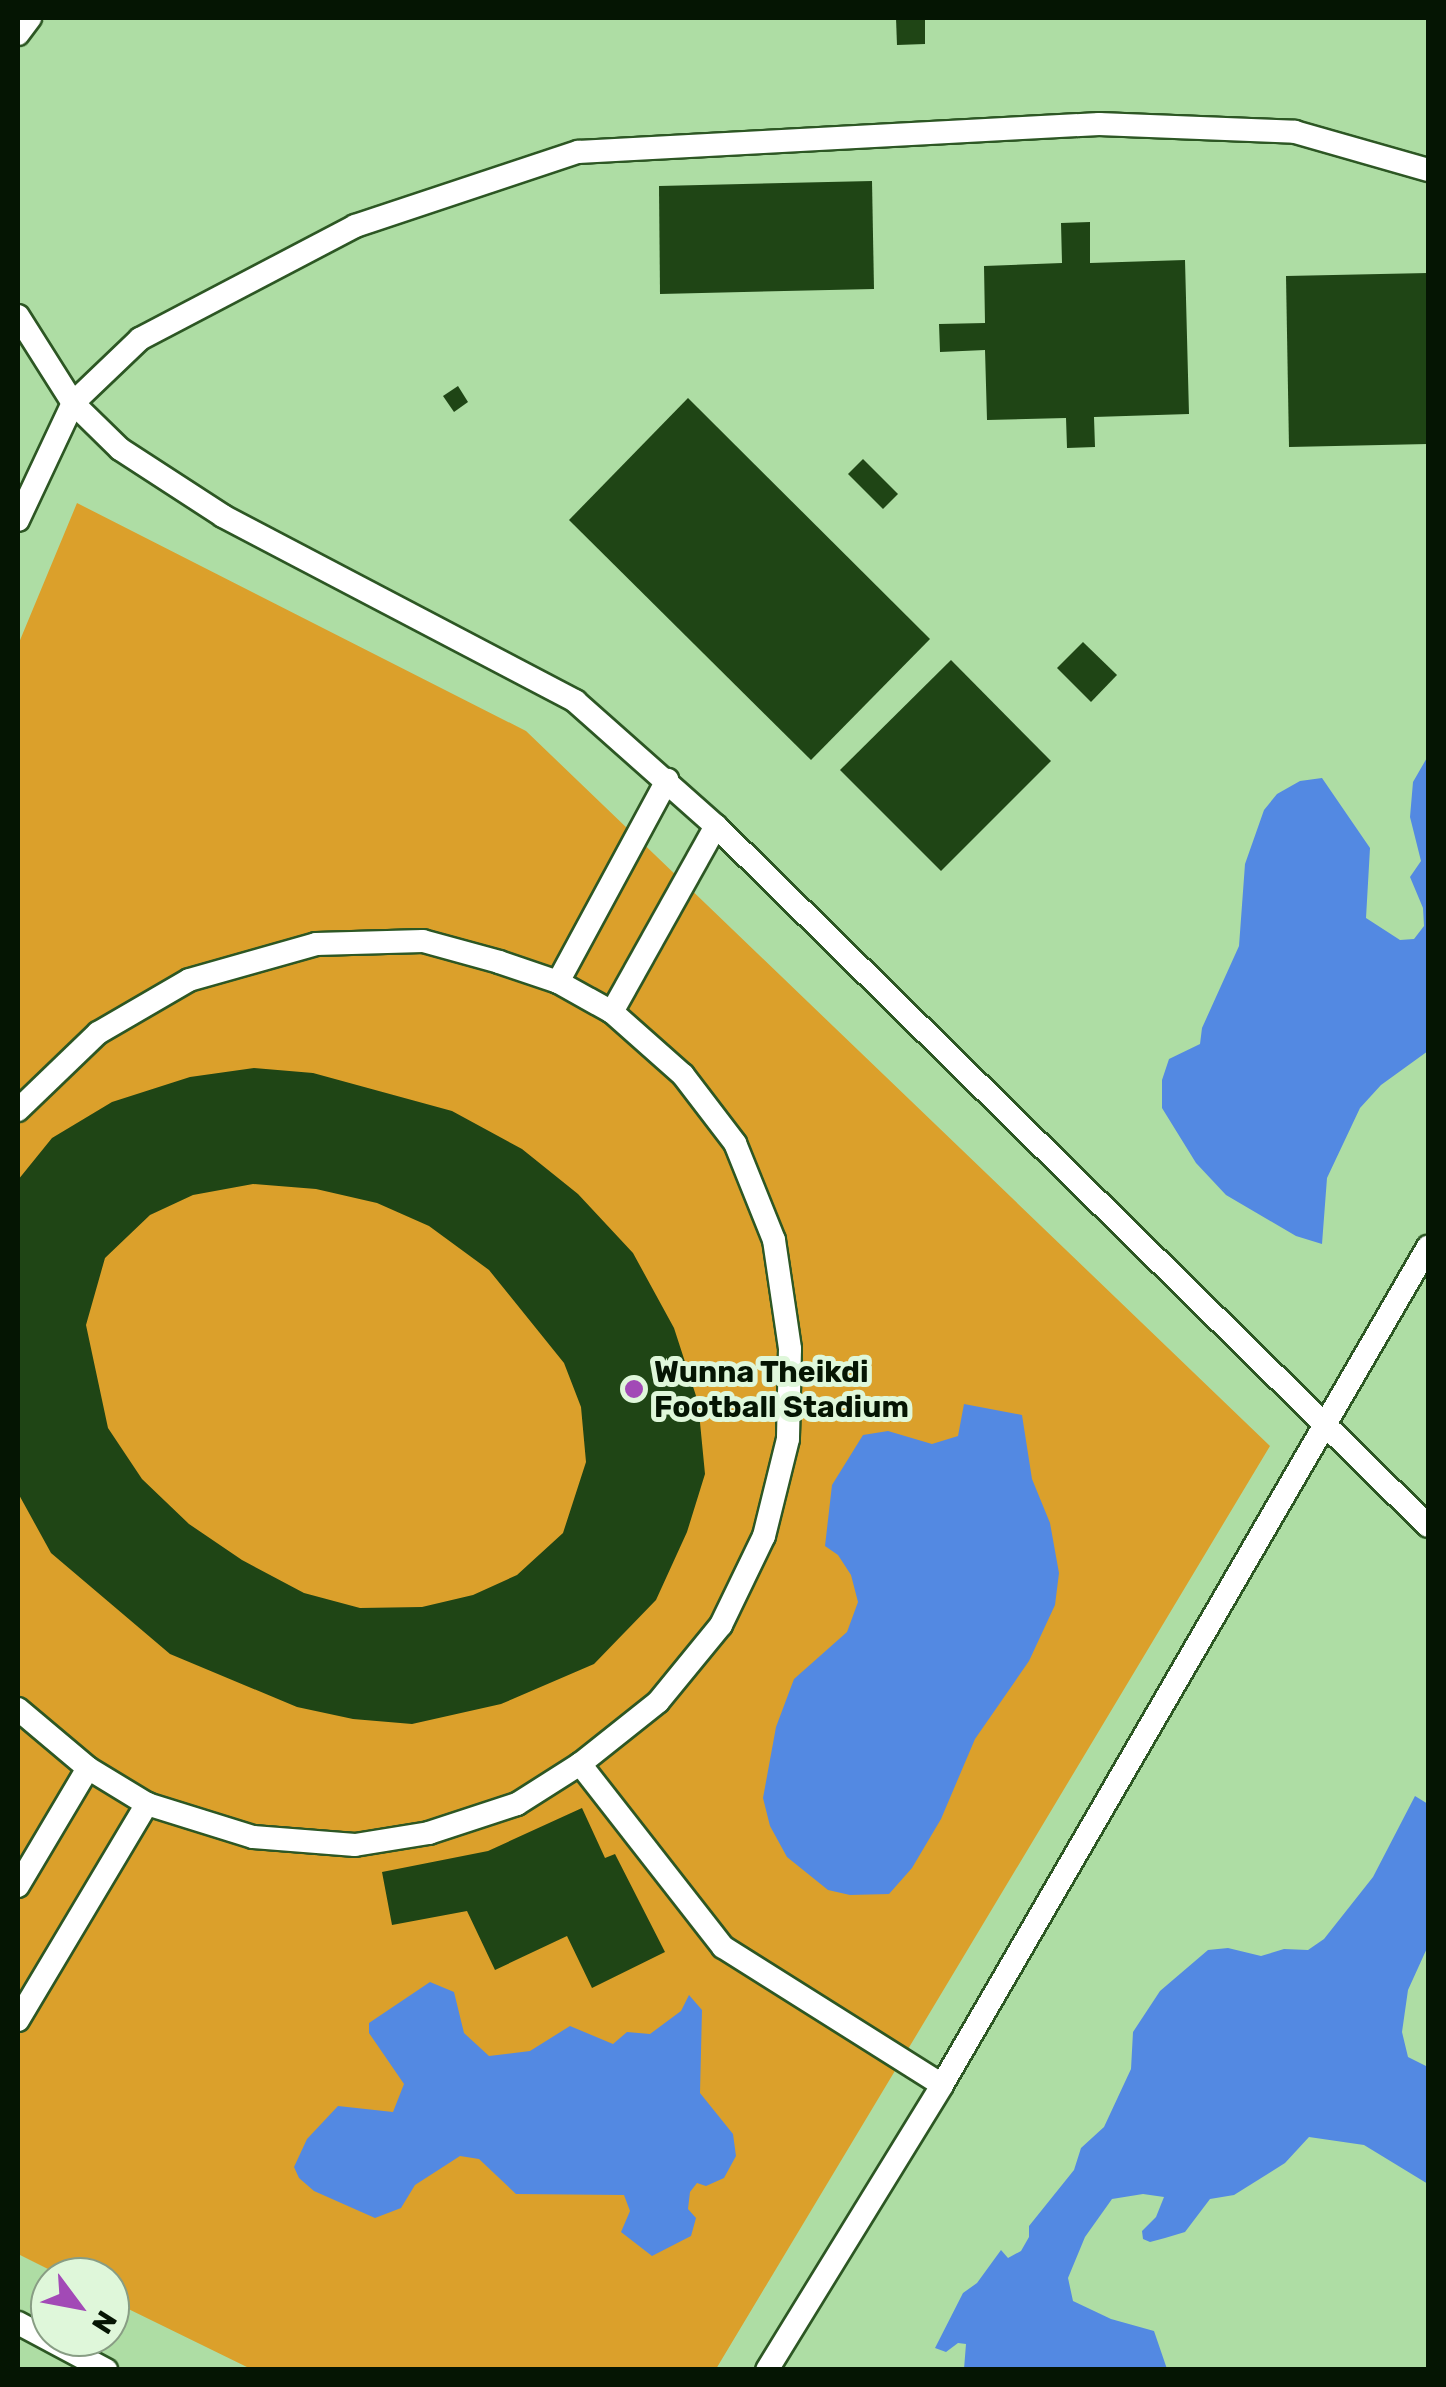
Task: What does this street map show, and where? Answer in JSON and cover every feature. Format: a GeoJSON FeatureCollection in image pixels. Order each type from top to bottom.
{"type":"FeatureCollection","features":[{"type":"Feature","properties":{"kind":"street"},"geometry":{"type":"LineString","coordinates":[[18,34],[30,18]]}},
{"type":"Feature","properties":{"kind":"street"},"geometry":{"type":"LineString","coordinates":[[18,520],[73,404],[140,340],[355,226],[578,152],[1099,124],[1295,132],[1428,170]]}},
{"type":"Feature","properties":{"kind":"street"},"geometry":{"type":"LineString","coordinates":[[18,316],[73,404],[120,449],[223,516],[575,701],[716,826],[1428,1526]]}},
{"type":"Feature","properties":{"kind":"street"},"geometry":{"type":"LineString","coordinates":[[558,982],[666,780]]}},
{"type":"Feature","properties":{"kind":"street"},"geometry":{"type":"LineString","coordinates":[[612,1012],[716,826]]}},
{"type":"Feature","properties":{"kind":"street"},"geometry":{"type":"LineString","coordinates":[[18,1110],[98,1033],[189,980],[316,944],[424,941],[558,982],[612,1012],[683,1075],[735,1143],[774,1240],[790,1349],[788,1439],[764,1536],[720,1625],[658,1702],[580,1764],[518,1804],[429,1834],[356,1845],[253,1837],[147,1804],[88,1768],[18,1709]]}},
{"type":"Feature","properties":{"kind":"street"},"geometry":{"type":"LineString","coordinates":[[767,2370],[942,2085],[1428,1247]]}},
{"type":"Feature","properties":{"kind":"street"},"geometry":{"type":"LineString","coordinates":[[580,1764],[723,1947],[942,2085]]}},
{"type":"Feature","properties":{"kind":"street"},"geometry":{"type":"LineString","coordinates":[[18,1886],[88,1768]]}},
{"type":"Feature","properties":{"kind":"street"},"geometry":{"type":"LineString","coordinates":[[18,2020],[147,1804]]}},
{"type":"Feature","properties":{"kind":"street"},"geometry":{"type":"LineString","coordinates":[[18,2323],[106,2370]]}},
{"type":"Feature","properties":{"kind":"shaded area","name":"Wunna Theikdi Football Stadium"},"geometry":{"type":"Polygon","coordinates":[[[77,503],[526,731],[1270,1446],[716,2369],[251,2369],[130,2310],[130,2257],[30,2260],[18,2254],[18,645],[77,503]]]}},
{"type":"Feature","properties":{"kind":"water"},"geometry":{"type":"Polygon","coordinates":[[[1428,756],[1428,1051],[1381,1085],[1360,1108],[1327,1178],[1322,1244],[1296,1236],[1226,1195],[1196,1163],[1162,1108],[1162,1080],[1169,1059],[1200,1044],[1202,1028],[1239,946],[1245,864],[1264,810],[1277,794],[1300,781],[1322,778],[1370,848],[1366,918],[1400,940],[1414,939],[1424,926],[1423,908],[1410,877],[1421,861],[1410,817],[1413,782],[1428,756]]]}},
{"type":"Feature","properties":{"kind":"water"},"geometry":{"type":"Polygon","coordinates":[[[964,1404],[1022,1415],[1032,1479],[1050,1523],[1059,1573],[1055,1605],[1029,1661],[975,1739],[941,1819],[912,1868],[889,1894],[850,1895],[828,1890],[787,1857],[770,1826],[763,1798],[776,1727],[794,1679],[847,1632],[858,1602],[851,1575],[838,1555],[825,1546],[832,1485],[863,1435],[888,1431],[932,1444],[958,1436],[964,1404]]]}},
{"type":"Feature","properties":{"kind":"water"},"geometry":{"type":"Polygon","coordinates":[[[1415,1796],[1428,1804],[1428,1946],[1408,1990],[1402,2032],[1408,2057],[1428,2067],[1428,2184],[1364,2145],[1309,2137],[1285,2163],[1234,2195],[1210,2199],[1185,2232],[1150,2242],[1143,2239],[1142,2231],[1156,2217],[1164,2197],[1143,2194],[1112,2199],[1085,2237],[1068,2278],[1073,2301],[1111,2319],[1154,2331],[1167,2369],[964,2369],[966,2344],[958,2343],[946,2352],[935,2348],[963,2293],[977,2283],[1001,2250],[1008,2258],[1021,2251],[1029,2237],[1029,2226],[1074,2170],[1081,2148],[1104,2127],[1131,2069],[1133,2032],[1160,1991],[1208,1950],[1228,1948],[1261,1956],[1284,1949],[1308,1950],[1324,1939],[1373,1877],[1415,1796]]]}},
{"type":"Feature","properties":{"kind":"water"},"geometry":{"type":"Polygon","coordinates":[[[430,1982],[454,1992],[464,2033],[489,2056],[530,2051],[570,2026],[613,2044],[627,2032],[650,2034],[681,2011],[689,1995],[702,2010],[700,2093],[733,2134],[736,2156],[724,2178],[706,2186],[697,2183],[690,2192],[688,2209],[696,2218],[691,2236],[652,2256],[621,2232],[630,2211],[624,2195],[516,2194],[479,2159],[460,2156],[415,2185],[401,2208],[375,2218],[314,2191],[299,2178],[294,2167],[307,2139],[338,2106],[393,2112],[404,2084],[369,2033],[369,2023],[430,1982]]]}},
{"type":"Feature","properties":{"kind":"building"},"geometry":{"type":"Polygon","coordinates":[[[896,18],[925,18],[925,44],[897,45],[896,18]]]}},
{"type":"Feature","properties":{"kind":"building"},"geometry":{"type":"Polygon","coordinates":[[[872,181],[874,289],[660,294],[659,186],[872,181]]]}},
{"type":"Feature","properties":{"kind":"building"},"geometry":{"type":"Polygon","coordinates":[[[1090,222],[1090,263],[1185,260],[1189,414],[1094,417],[1095,447],[1067,448],[1066,418],[987,420],[985,350],[940,352],[939,324],[985,323],[984,266],[1062,263],[1061,223],[1090,222]]]}},
{"type":"Feature","properties":{"kind":"building"},"geometry":{"type":"Polygon","coordinates":[[[1428,273],[1428,444],[1289,447],[1286,276],[1428,273]]]}},
{"type":"Feature","properties":{"kind":"building"},"geometry":{"type":"Polygon","coordinates":[[[458,386],[468,402],[454,412],[443,396],[458,386]]]}},
{"type":"Feature","properties":{"kind":"building"},"geometry":{"type":"Polygon","coordinates":[[[688,398],[930,639],[811,760],[569,520],[688,398]]]}},
{"type":"Feature","properties":{"kind":"building"},"geometry":{"type":"Polygon","coordinates":[[[863,459],[898,494],[883,509],[848,474],[863,459]]]}},
{"type":"Feature","properties":{"kind":"building"},"geometry":{"type":"Polygon","coordinates":[[[1083,642],[1117,675],[1091,702],[1057,668],[1083,642]]]}},
{"type":"Feature","properties":{"kind":"building"},"geometry":{"type":"Polygon","coordinates":[[[951,660],[1051,761],[941,871],[840,770],[951,660]]]}},
{"type":"Feature","properties":{"kind":"building","name":"Wunna Theikdi Football Stadium"},"geometry":{"type":"Polygon","coordinates":[[[254,1068],[313,1073],[452,1111],[522,1149],[578,1194],[633,1253],[674,1328],[698,1402],[705,1474],[687,1532],[656,1600],[594,1664],[501,1704],[412,1724],[353,1719],[297,1707],[170,1654],[51,1553],[18,1493],[18,1180],[52,1138],[112,1102],[190,1077],[254,1068]],[[253,1184],[193,1195],[150,1215],[105,1258],[86,1325],[108,1428],[142,1479],[189,1524],[242,1560],[304,1593],[360,1608],[422,1607],[473,1595],[517,1575],[563,1533],[586,1462],[581,1407],[564,1363],[489,1270],[429,1226],[377,1203],[316,1189],[253,1184]]]}},
{"type":"Feature","properties":{"kind":"building"},"geometry":{"type":"Polygon","coordinates":[[[582,1808],[605,1858],[615,1854],[665,1952],[592,1988],[567,1936],[495,1970],[467,1911],[392,1925],[382,1872],[488,1851],[582,1808]]]}},
{"type":"Feature","properties":{"kind":"place","name":"Wunna Theikdi Football Stadium"},"geometry":{"type":"Point","coordinates":[634,1389]}}]}
